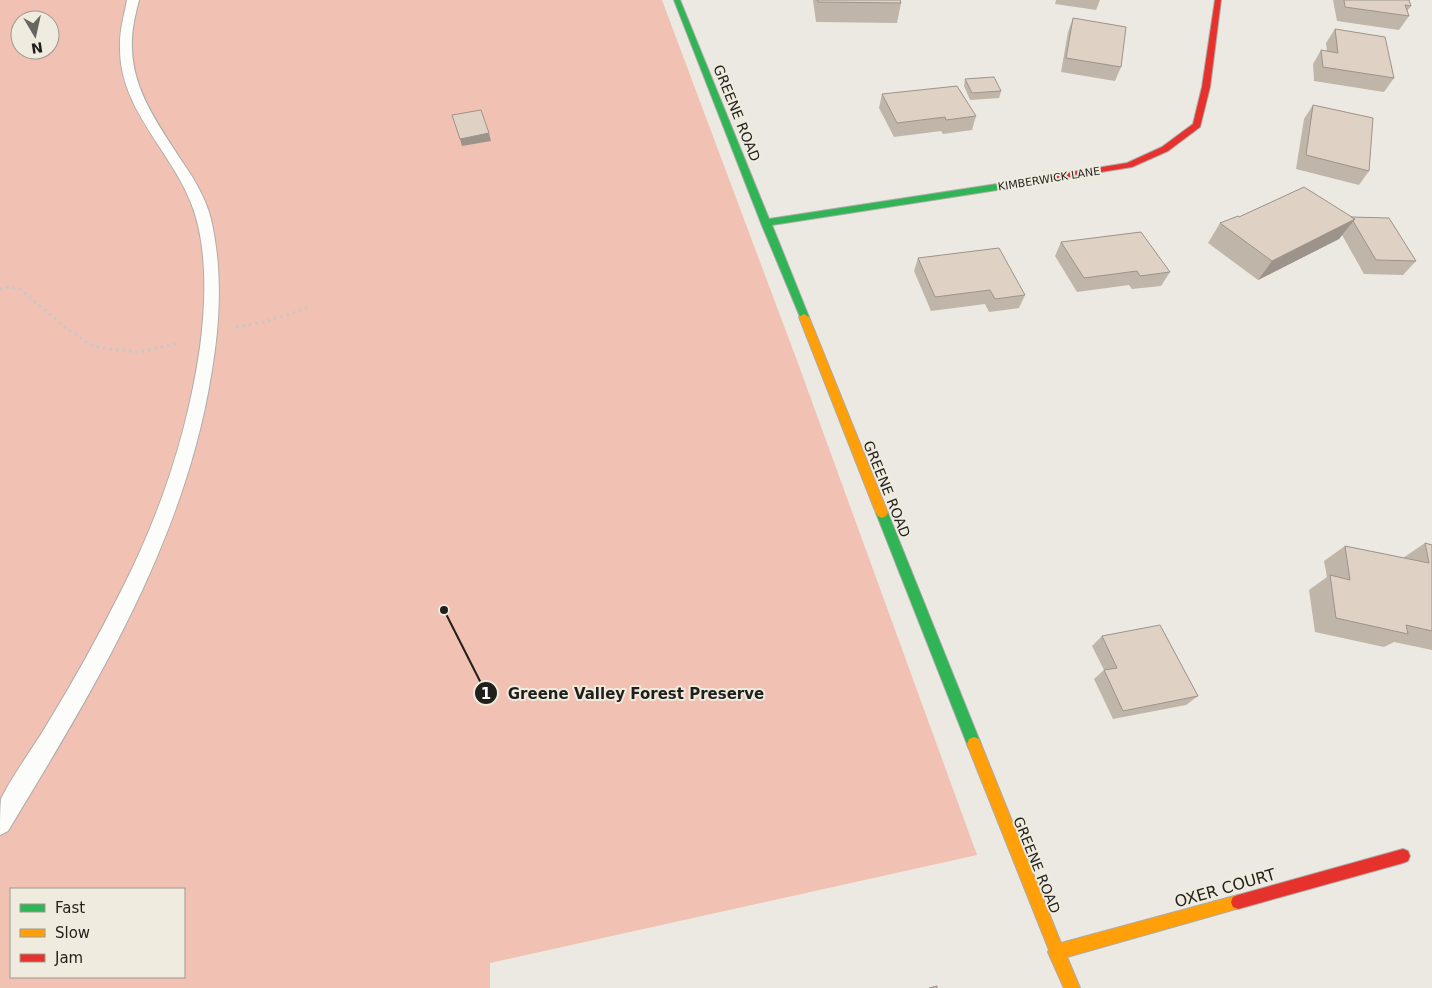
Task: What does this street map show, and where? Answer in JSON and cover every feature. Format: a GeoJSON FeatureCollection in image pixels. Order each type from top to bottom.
{"type":"FeatureCollection","features":[{"type":"Feature","properties":{"kind":"street","name":"GREENE ROAD"},"geometry":{"type":"LineString","coordinates":[[676,0],[1072,988]]}},
{"type":"Feature","properties":{"kind":"street","name":"KIMBERWICK LANE"},"geometry":{"type":"LineString","coordinates":[[765,223],[1112,169],[1150,157],[1165,149],[1197,125],[1206,87],[1218,0]]}},
{"type":"Feature","properties":{"kind":"street","name":"OXER COURT"},"geometry":{"type":"LineString","coordinates":[[1056,952],[1404,856]]}},
{"type":"Feature","properties":{"kind":"lane"},"geometry":{"type":"LineString","coordinates":[[0,823],[88,676],[119,615],[168,508],[196,418],[209,338],[212,284],[203,216],[193,191],[139,103],[130,81],[125,56],[124,33],[133,0]]}},
{"type":"Feature","properties":{"kind":"path"},"geometry":{"type":"LineString","coordinates":[[0,289],[10,287],[20,289],[66,328],[94,347],[116,351],[138,352],[209,338],[232,328],[264,322],[308,308]]}},
{"type":"Feature","properties":{"kind":"shaded area"},"geometry":{"type":"Polygon","coordinates":[[[0,0],[662,0],[799,366],[977,855],[490,963],[490,988],[0,988],[0,0]]]}},
{"type":"Feature","properties":{"kind":"building"},"geometry":{"type":"Polygon","coordinates":[[[817,0],[900,0],[901,3],[818,2],[817,0]]]}},
{"type":"Feature","properties":{"kind":"building"},"geometry":{"type":"Polygon","coordinates":[[[1344,0],[1409,0],[1411,6],[1405,5],[1409,16],[1345,7],[1344,0]]]}},
{"type":"Feature","properties":{"kind":"building"},"geometry":{"type":"Polygon","coordinates":[[[1073,18],[1126,27],[1121,67],[1066,58],[1073,18]]]}},
{"type":"Feature","properties":{"kind":"building"},"geometry":{"type":"Polygon","coordinates":[[[1335,29],[1385,37],[1394,78],[1323,67],[1321,50],[1338,53],[1335,29]]]}},
{"type":"Feature","properties":{"kind":"building"},"geometry":{"type":"Polygon","coordinates":[[[994,77],[1001,91],[972,93],[965,79],[994,77]]]}},
{"type":"Feature","properties":{"kind":"building"},"geometry":{"type":"Polygon","coordinates":[[[957,86],[976,116],[946,120],[945,117],[897,123],[882,94],[957,86]]]}},
{"type":"Feature","properties":{"kind":"building"},"geometry":{"type":"Polygon","coordinates":[[[1313,105],[1373,118],[1369,171],[1306,155],[1313,105]]]}},
{"type":"Feature","properties":{"kind":"building"},"geometry":{"type":"Polygon","coordinates":[[[481,110],[489,133],[460,139],[452,115],[481,110]]]}},
{"type":"Feature","properties":{"kind":"building"},"geometry":{"type":"Polygon","coordinates":[[[1304,187],[1355,219],[1272,261],[1220,223],[1239,217],[1304,187]]]}},
{"type":"Feature","properties":{"kind":"building"},"geometry":{"type":"Polygon","coordinates":[[[1351,217],[1389,218],[1416,261],[1376,260],[1353,221],[1355,219],[1351,217]]]}},
{"type":"Feature","properties":{"kind":"building"},"geometry":{"type":"Polygon","coordinates":[[[1141,232],[1170,272],[1140,276],[1137,271],[1084,278],[1061,242],[1141,232]]]}},
{"type":"Feature","properties":{"kind":"building"},"geometry":{"type":"Polygon","coordinates":[[[999,248],[1025,295],[995,299],[990,290],[935,297],[918,258],[999,248]]]}},
{"type":"Feature","properties":{"kind":"building"},"geometry":{"type":"Polygon","coordinates":[[[1425,543],[1432,545],[1432,631],[1406,625],[1408,634],[1336,618],[1330,575],[1350,580],[1345,546],[1429,563],[1425,543]]]}},
{"type":"Feature","properties":{"kind":"building"},"geometry":{"type":"Polygon","coordinates":[[[1160,625],[1198,696],[1123,711],[1104,670],[1117,668],[1102,636],[1160,625]]]}},
{"type":"Feature","properties":{"kind":"traffic: fast"},"geometry":{"type":"LineString","coordinates":[[677,0],[804,317]]}},
{"type":"Feature","properties":{"kind":"traffic: fast"},"geometry":{"type":"LineString","coordinates":[[765,223],[1023,183]]}},
{"type":"Feature","properties":{"kind":"traffic: fast"},"geometry":{"type":"LineString","coordinates":[[882,513],[974,744]]}},
{"type":"Feature","properties":{"kind":"traffic: slow"},"geometry":{"type":"LineString","coordinates":[[804,317],[882,513]]}},
{"type":"Feature","properties":{"kind":"traffic: slow"},"geometry":{"type":"LineString","coordinates":[[974,744],[1072,988]]}},
{"type":"Feature","properties":{"kind":"traffic: slow"},"geometry":{"type":"LineString","coordinates":[[1056,952],[1238,902]]}},
{"type":"Feature","properties":{"kind":"traffic: jam"},"geometry":{"type":"LineString","coordinates":[[1023,183],[1129,165],[1165,149],[1197,125],[1206,87],[1218,0]]}},
{"type":"Feature","properties":{"kind":"traffic: jam"},"geometry":{"type":"LineString","coordinates":[[1238,902],[1403,856]]}},
{"type":"Feature","properties":{"kind":"place","name":"Greene Valley Forest Preserve"},"geometry":{"type":"Point","coordinates":[444,610]}}]}
